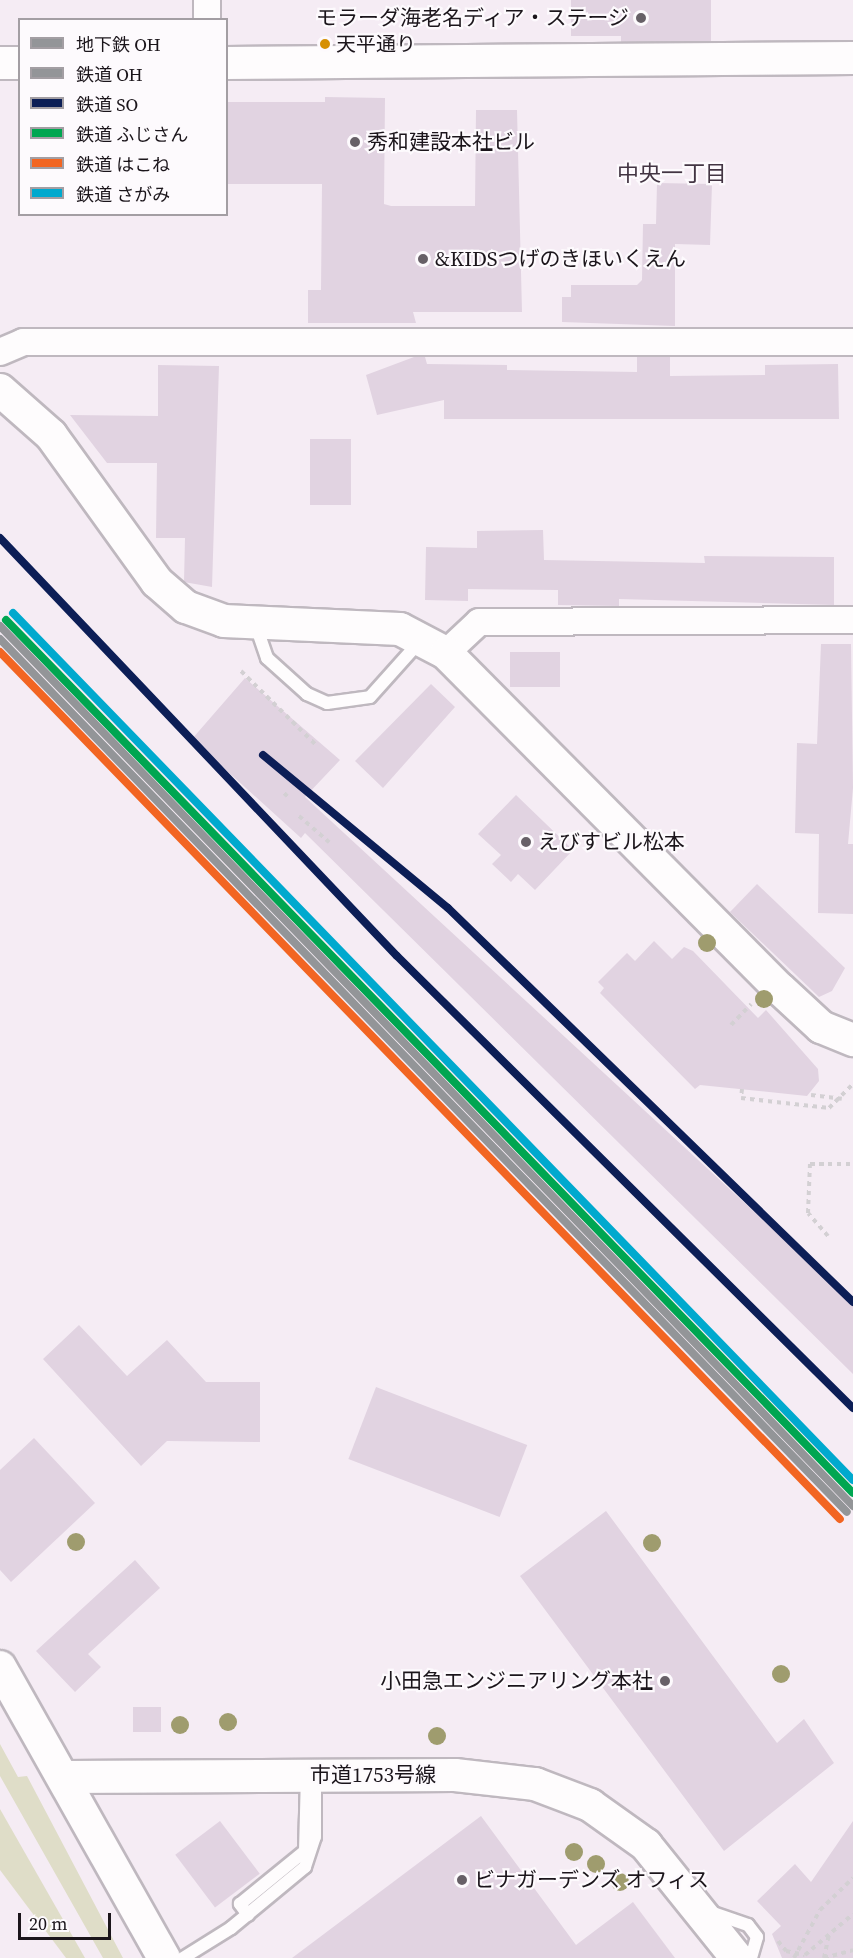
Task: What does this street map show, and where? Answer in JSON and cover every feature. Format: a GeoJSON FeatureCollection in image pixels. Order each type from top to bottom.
{"type":"FeatureCollection","features":[{"type":"Feature","properties":{"kind":"street"},"geometry":{"type":"LineString","coordinates":[[207,0],[207,18]]}},
{"type":"Feature","properties":{"kind":"street"},"geometry":{"type":"LineString","coordinates":[[228,63],[853,58]]}},
{"type":"Feature","properties":{"kind":"street"},"geometry":{"type":"LineString","coordinates":[[0,63],[18,63]]}},
{"type":"Feature","properties":{"kind":"street"},"geometry":{"type":"LineString","coordinates":[[0,352],[23,342],[853,342]]}},
{"type":"Feature","properties":{"kind":"street"},"geometry":{"type":"LineString","coordinates":[[0,390],[51,435],[114,527],[170,596],[210,618],[255,622],[381,626],[440,648],[780,989],[821,1027],[853,1040]]}},
{"type":"Feature","properties":{"kind":"street"},"geometry":{"type":"LineString","coordinates":[[440,648],[479,622],[853,620]]}},
{"type":"Feature","properties":{"kind":"street"},"geometry":{"type":"LineString","coordinates":[[0,1667],[66,1777],[164,1958]]}},
{"type":"Feature","properties":{"kind":"street","name":"市道1753号線"},"geometry":{"type":"LineString","coordinates":[[66,1777],[505,1777],[553,1789],[590,1805],[646,1845],[737,1958]]}},
{"type":"Feature","properties":{"kind":"lane"},"geometry":{"type":"LineString","coordinates":[[255,622],[267,658],[306,694],[327,703],[370,698],[413,649],[440,648]]}},
{"type":"Feature","properties":{"kind":"lane"},"geometry":{"type":"LineString","coordinates":[[183,1958],[248,1915],[240,1904],[305,1851],[311,1776]]}},
{"type":"Feature","properties":{"kind":"lane"},"geometry":{"type":"LineString","coordinates":[[697,1907],[748,1925],[757,1937],[751,1958]]}},
{"type":"Feature","properties":{"kind":"path"},"geometry":{"type":"LineString","coordinates":[[241,671],[317,744]]}},
{"type":"Feature","properties":{"kind":"path"},"geometry":{"type":"LineString","coordinates":[[284,793],[289,798]]}},
{"type":"Feature","properties":{"kind":"path"},"geometry":{"type":"LineString","coordinates":[[299,816],[329,842]]}},
{"type":"Feature","properties":{"kind":"path"},"geometry":{"type":"LineString","coordinates":[[731,1024],[752,1003]]}},
{"type":"Feature","properties":{"kind":"path"},"geometry":{"type":"LineString","coordinates":[[742,1089],[741,1098],[829,1108],[843,1099],[853,1084]]}},
{"type":"Feature","properties":{"kind":"path"},"geometry":{"type":"LineString","coordinates":[[811,1095],[843,1099]]}},
{"type":"Feature","properties":{"kind":"path"},"geometry":{"type":"LineString","coordinates":[[828,1236],[808,1213],[810,1164],[853,1164]]}},
{"type":"Feature","properties":{"kind":"path"},"geometry":{"type":"LineString","coordinates":[[794,1958],[820,1910],[853,1878]]}},
{"type":"Feature","properties":{"kind":"path"},"geometry":{"type":"LineString","coordinates":[[776,1938],[786,1951],[805,1955],[853,1914]]}},
{"type":"Feature","properties":{"kind":"path"},"geometry":{"type":"LineString","coordinates":[[824,1958],[830,1935]]}},
{"type":"Feature","properties":{"kind":"path"},"geometry":{"type":"LineString","coordinates":[[824,1958],[853,1950]]}},
{"type":"Feature","properties":{"kind":"shaded area"},"geometry":{"type":"Polygon","coordinates":[[[0,1744],[18,1777],[27,1776],[123,1958],[103,1958],[0,1776],[0,1744]]]}},
{"type":"Feature","properties":{"kind":"shaded area"},"geometry":{"type":"Polygon","coordinates":[[[0,1809],[85,1958],[66,1958],[0,1870],[0,1809]]]}},
{"type":"Feature","properties":{"kind":"building","name":"モラーダ海老名ディア・ステージ"},"geometry":{"type":"Polygon","coordinates":[[[571,0],[711,0],[711,41],[621,42],[621,36],[571,36],[571,0]]]}},
{"type":"Feature","properties":{"kind":"building"},"geometry":{"type":"Polygon","coordinates":[[[325,97],[385,98],[384,204],[391,206],[475,206],[476,110],[517,110],[522,312],[413,312],[416,323],[308,323],[308,290],[321,290],[322,184],[228,184],[228,102],[325,102],[325,97]]]}},
{"type":"Feature","properties":{"kind":"building"},"geometry":{"type":"Polygon","coordinates":[[[657,183],[712,184],[710,245],[675,244],[675,326],[562,322],[562,297],[571,297],[571,285],[637,285],[642,280],[643,224],[656,224],[657,183]]]}},
{"type":"Feature","properties":{"kind":"building"},"geometry":{"type":"Polygon","coordinates":[[[414,357],[425,357],[427,364],[507,365],[507,370],[637,372],[637,357],[670,357],[670,376],[765,375],[765,365],[838,364],[839,419],[444,419],[444,400],[377,415],[366,375],[414,357]]]}},
{"type":"Feature","properties":{"kind":"building"},"geometry":{"type":"Polygon","coordinates":[[[158,365],[219,366],[212,587],[184,582],[185,538],[156,538],[157,463],[107,463],[70,415],[158,416],[158,365]]]}},
{"type":"Feature","properties":{"kind":"building"},"geometry":{"type":"Polygon","coordinates":[[[310,439],[351,439],[351,505],[310,505],[310,439]]]}},
{"type":"Feature","properties":{"kind":"building"},"geometry":{"type":"Polygon","coordinates":[[[543,530],[544,560],[705,563],[704,556],[834,557],[834,605],[619,599],[619,606],[558,605],[558,590],[468,589],[468,601],[425,600],[426,547],[477,548],[477,531],[543,530]]]}},
{"type":"Feature","properties":{"kind":"building"},"geometry":{"type":"Polygon","coordinates":[[[821,644],[851,644],[853,788],[848,844],[853,844],[853,914],[818,913],[819,834],[795,833],[797,743],[817,744],[821,644]]]}},
{"type":"Feature","properties":{"kind":"building"},"geometry":{"type":"Polygon","coordinates":[[[510,652],[560,652],[560,687],[510,687],[510,652]]]}},
{"type":"Feature","properties":{"kind":"building"},"geometry":{"type":"Polygon","coordinates":[[[245,678],[340,760],[305,797],[853,1303],[853,1374],[305,833],[301,838],[192,739],[245,678]]]}},
{"type":"Feature","properties":{"kind":"building"},"geometry":{"type":"Polygon","coordinates":[[[431,684],[455,707],[383,788],[355,761],[431,684]]]}},
{"type":"Feature","properties":{"kind":"building","name":"えびすビル松本"},"geometry":{"type":"Polygon","coordinates":[[[516,795],[573,850],[535,890],[518,874],[511,882],[492,864],[501,855],[478,834],[516,795]]]}},
{"type":"Feature","properties":{"kind":"building"},"geometry":{"type":"Polygon","coordinates":[[[757,884],[845,968],[832,991],[819,997],[730,912],[757,884]]]}},
{"type":"Feature","properties":{"kind":"building"},"geometry":{"type":"Polygon","coordinates":[[[654,941],[672,959],[684,947],[693,951],[758,1018],[766,1010],[818,1069],[819,1081],[807,1096],[700,1085],[695,1089],[600,993],[604,988],[598,982],[627,953],[635,961],[654,941]]]}},
{"type":"Feature","properties":{"kind":"building"},"geometry":{"type":"Polygon","coordinates":[[[79,1325],[127,1376],[167,1340],[206,1382],[260,1382],[260,1442],[167,1441],[141,1466],[43,1359],[79,1325]]]}},
{"type":"Feature","properties":{"kind":"building"},"geometry":{"type":"Polygon","coordinates":[[[376,1387],[527,1445],[500,1517],[348,1459],[376,1387]]]}},
{"type":"Feature","properties":{"kind":"building"},"geometry":{"type":"Polygon","coordinates":[[[34,1438],[95,1503],[11,1582],[0,1570],[0,1470],[34,1438]]]}},
{"type":"Feature","properties":{"kind":"building","name":"小田急エンジニアリング本社"},"geometry":{"type":"Polygon","coordinates":[[[606,1511],[777,1743],[804,1719],[834,1763],[724,1851],[520,1576],[606,1511]]]}},
{"type":"Feature","properties":{"kind":"building"},"geometry":{"type":"Polygon","coordinates":[[[135,1560],[160,1588],[88,1654],[101,1667],[75,1692],[36,1651],[135,1560]]]}},
{"type":"Feature","properties":{"kind":"building"},"geometry":{"type":"Polygon","coordinates":[[[133,1707],[161,1707],[161,1732],[133,1732],[133,1707]]]}},
{"type":"Feature","properties":{"kind":"building","name":"ビナガーデンズ オフィス"},"geometry":{"type":"Polygon","coordinates":[[[481,1816],[576,1945],[633,1902],[675,1958],[292,1958],[481,1816]]]}},
{"type":"Feature","properties":{"kind":"building"},"geometry":{"type":"Polygon","coordinates":[[[220,1821],[260,1874],[215,1907],[175,1855],[220,1821]]]}},
{"type":"Feature","properties":{"kind":"building"},"geometry":{"type":"Polygon","coordinates":[[[853,1821],[853,1958],[782,1958],[772,1934],[781,1926],[757,1901],[795,1864],[811,1882],[853,1821]]]}},
{"type":"Feature","properties":{"kind":"metro line","name":"OH"},"geometry":{"type":"LineString","coordinates":[[0,626],[853,1506]]}},
{"type":"Feature","properties":{"kind":"rail line","name":"SO"},"geometry":{"type":"LineString","coordinates":[[0,538],[397,956],[853,1408]]}},
{"type":"Feature","properties":{"kind":"rail line","name":"さがみ"},"geometry":{"type":"LineString","coordinates":[[13,613],[853,1480]]}},
{"type":"Feature","properties":{"kind":"rail line","name":"ふじさん"},"geometry":{"type":"LineString","coordinates":[[6,620],[853,1493]]}},
{"type":"Feature","properties":{"kind":"rail line","name":"OH"},"geometry":{"type":"LineString","coordinates":[[0,639],[847,1512]]}},
{"type":"Feature","properties":{"kind":"rail line","name":"はこね"},"geometry":{"type":"LineString","coordinates":[[0,652],[840,1519]]}},
{"type":"Feature","properties":{"kind":"rail line","name":"SO"},"geometry":{"type":"LineString","coordinates":[[263,755],[448,908],[853,1302]]}},
{"type":"Feature","properties":{"kind":"place","name":"モラーダ海老名ディア・ステージ"},"geometry":{"type":"Point","coordinates":[641,18]}},
{"type":"Feature","properties":{"kind":"place","name":"天平通り"},"geometry":{"type":"Point","coordinates":[325,44]}},
{"type":"Feature","properties":{"kind":"place","name":"秀和建設本社ビル"},"geometry":{"type":"Point","coordinates":[355,142]}},
{"type":"Feature","properties":{"kind":"place","name":"&KIDSつげのきほいくえん"},"geometry":{"type":"Point","coordinates":[423,259]}},
{"type":"Feature","properties":{"kind":"place","name":"えびすビル松本"},"geometry":{"type":"Point","coordinates":[526,842]}},
{"type":"Feature","properties":{"kind":"place","name":"小田急エンジニアリング本社"},"geometry":{"type":"Point","coordinates":[665,1681]}},
{"type":"Feature","properties":{"kind":"place","name":"ビナガーデンズ オフィス"},"geometry":{"type":"Point","coordinates":[462,1880]}},
{"type":"Feature","properties":{"kind":"district","name":"中央一丁目"},"geometry":{"type":"Point","coordinates":[672,174]}}]}
